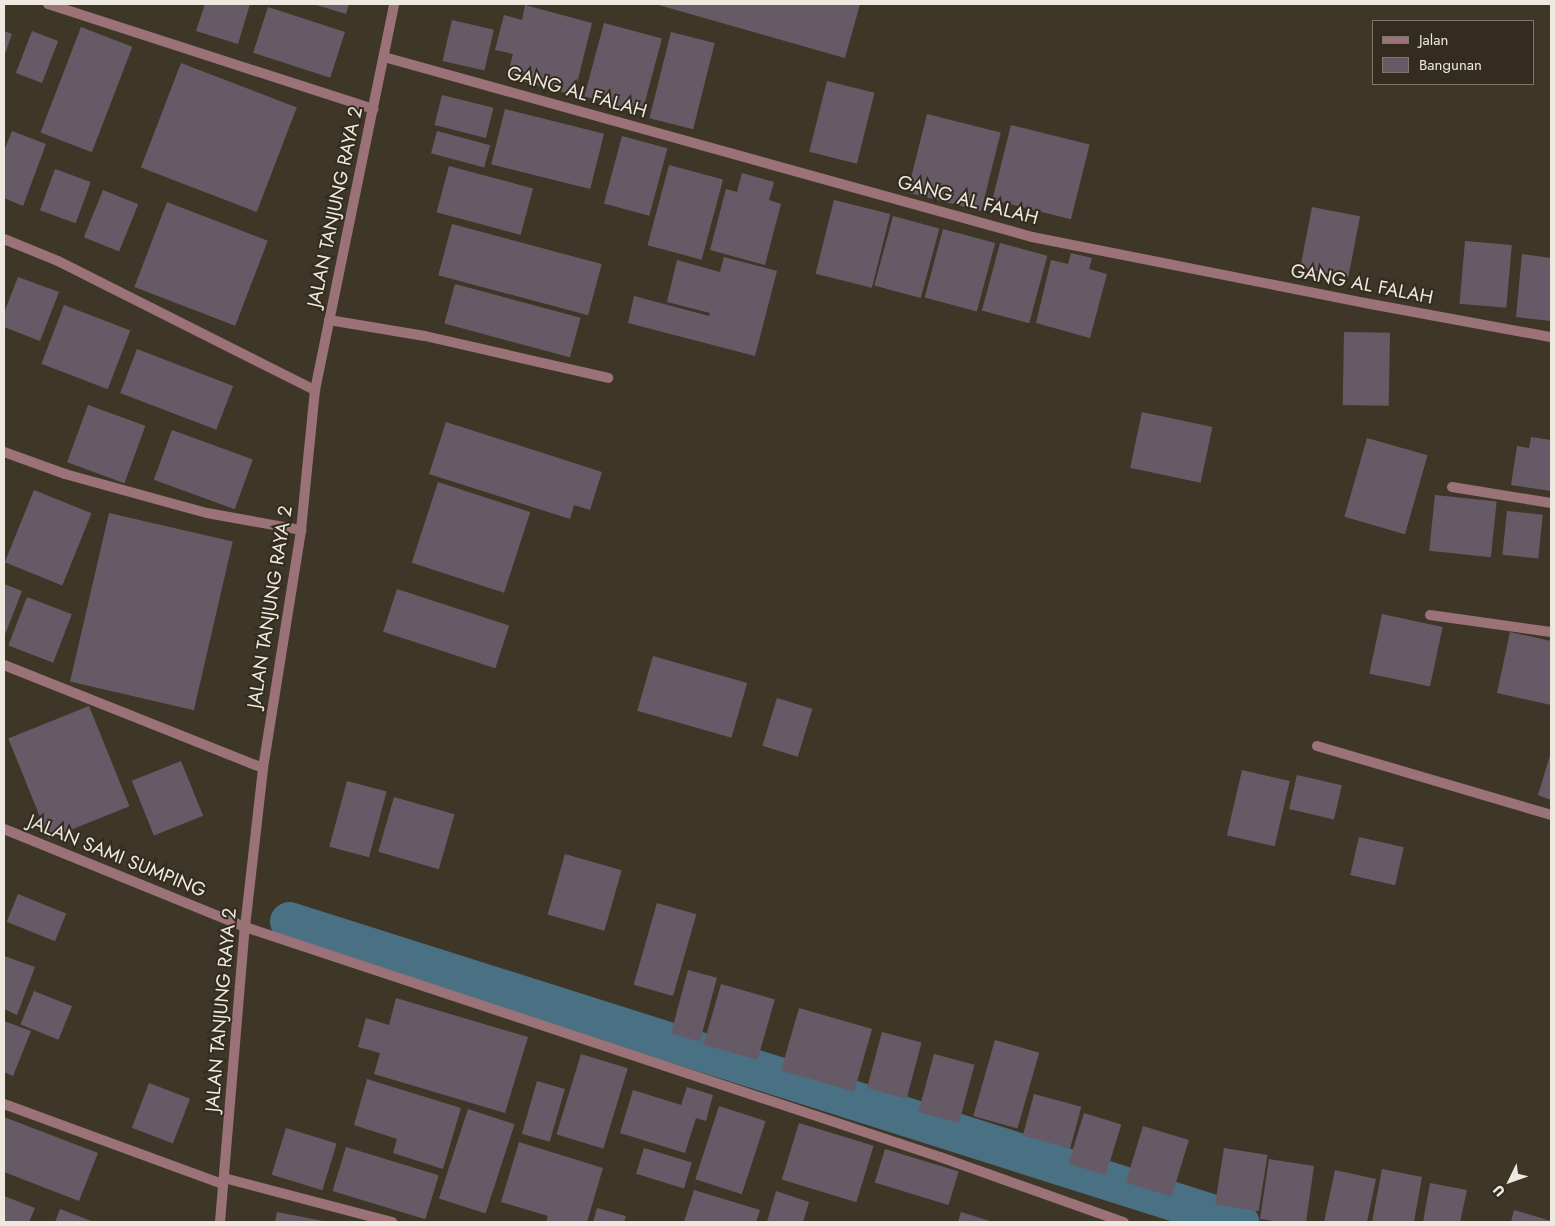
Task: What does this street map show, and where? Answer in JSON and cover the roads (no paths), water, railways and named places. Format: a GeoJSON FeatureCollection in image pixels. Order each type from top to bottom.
{"type":"FeatureCollection","features":[{"type":"Feature","properties":{"kind":"street"},"geometry":{"type":"LineString","coordinates":[[48,4],[374,108]]}},
{"type":"Feature","properties":{"kind":"street","name":"JALAN TANJUNG RAYA 2"},"geometry":{"type":"LineString","coordinates":[[220,1222],[245,927],[263,768],[301,530],[315,390],[394,4]]}},
{"type":"Feature","properties":{"kind":"street","name":"GANG AL FALAH"},"geometry":{"type":"LineString","coordinates":[[384,56],[1032,237],[1355,302],[1551,337]]}},
{"type":"Feature","properties":{"kind":"street"},"geometry":{"type":"LineString","coordinates":[[4,239],[58,261],[315,390]]}},
{"type":"Feature","properties":{"kind":"street"},"geometry":{"type":"LineString","coordinates":[[329,320],[425,336],[608,378]]}},
{"type":"Feature","properties":{"kind":"street"},"geometry":{"type":"LineString","coordinates":[[4,452],[65,474],[207,512],[301,530]]}},
{"type":"Feature","properties":{"kind":"street"},"geometry":{"type":"LineString","coordinates":[[1452,487],[1551,503]]}},
{"type":"Feature","properties":{"kind":"street"},"geometry":{"type":"LineString","coordinates":[[1430,615],[1551,632]]}},
{"type":"Feature","properties":{"kind":"street"},"geometry":{"type":"LineString","coordinates":[[4,665],[263,768]]}},
{"type":"Feature","properties":{"kind":"street"},"geometry":{"type":"LineString","coordinates":[[1317,746],[1551,815]]}},
{"type":"Feature","properties":{"kind":"street","name":"JALAN SAMI SUMPING"},"geometry":{"type":"LineString","coordinates":[[4,829],[245,927],[940,1157],[1124,1222]]}},
{"type":"Feature","properties":{"kind":"street"},"geometry":{"type":"LineString","coordinates":[[4,1104],[224,1181],[392,1222]]}},
{"type":"Feature","properties":{"kind":"waterway"},"geometry":{"type":"LineString","coordinates":[[289,921],[1239,1222]]}}]}
